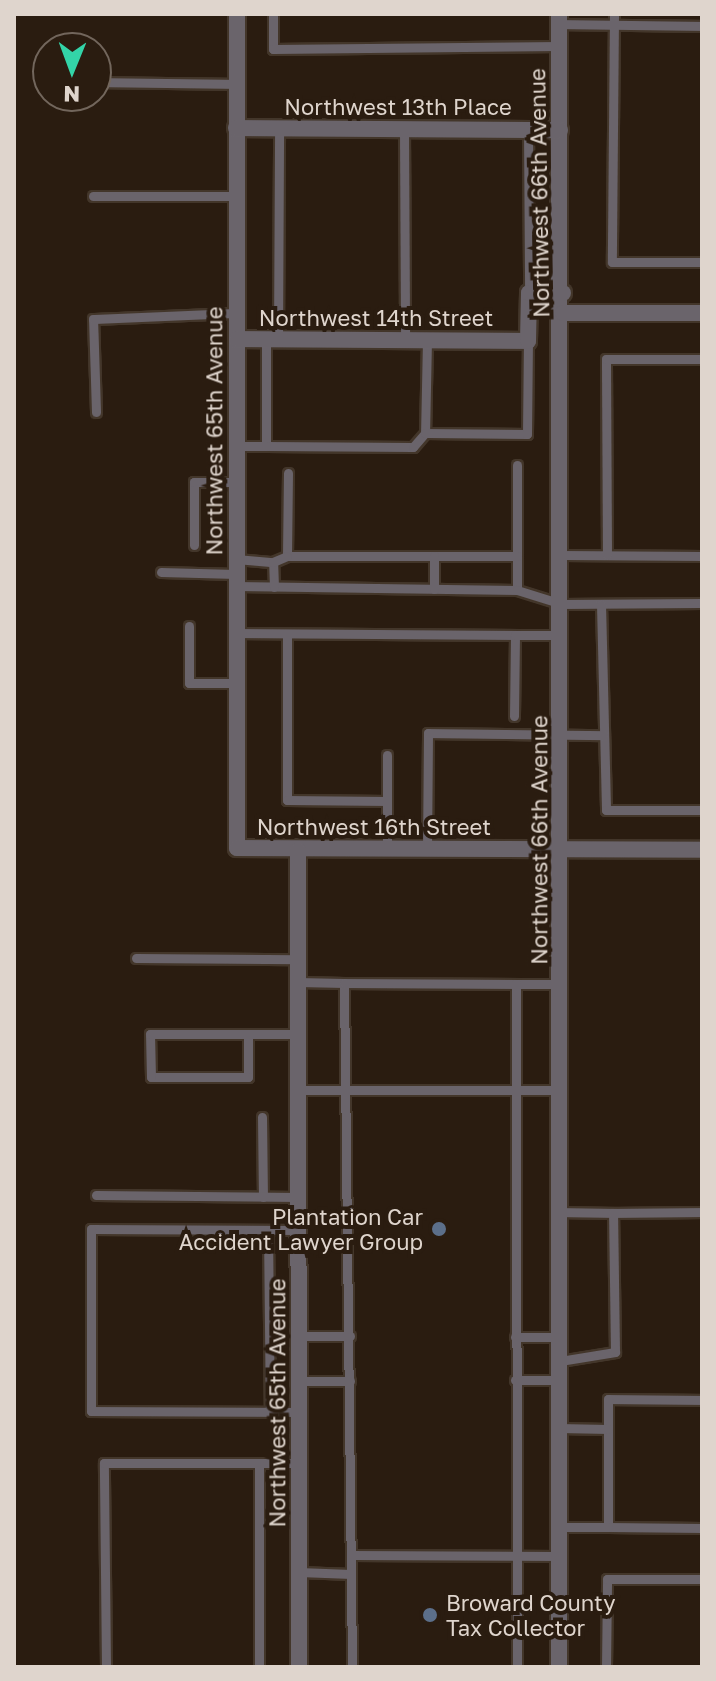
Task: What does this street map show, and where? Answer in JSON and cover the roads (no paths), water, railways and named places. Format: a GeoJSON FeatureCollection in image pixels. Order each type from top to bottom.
{"type":"FeatureCollection","features":[{"type":"Feature","properties":{"kind":"street","name":"Northwest 65th Avenue"},"geometry":{"type":"LineString","coordinates":[[237,14],[237,848]]}},
{"type":"Feature","properties":{"kind":"street","name":"Northwest 66th Avenue"},"geometry":{"type":"LineString","coordinates":[[559,19],[563,293],[559,1667]]}},
{"type":"Feature","properties":{"kind":"street","name":"Northwest 13th Place"},"geometry":{"type":"LineString","coordinates":[[236,128],[560,130]]}},
{"type":"Feature","properties":{"kind":"street"},"geometry":{"type":"LineString","coordinates":[[528,341],[529,293],[563,293]]}},
{"type":"Feature","properties":{"kind":"street"},"geometry":{"type":"LineString","coordinates":[[563,313],[702,313]]}},
{"type":"Feature","properties":{"kind":"street","name":"Northwest 14th Street"},"geometry":{"type":"LineString","coordinates":[[237,339],[528,341]]}},
{"type":"Feature","properties":{"kind":"street","name":"Northwest 16th Street"},"geometry":{"type":"LineString","coordinates":[[237,848],[298,851],[702,850]]}},
{"type":"Feature","properties":{"kind":"street","name":"Northwest 65th Avenue"},"geometry":{"type":"LineString","coordinates":[[298,851],[299,1667]]}},
{"type":"Feature","properties":{"kind":"lane"},"geometry":{"type":"LineString","coordinates":[[273,14],[273,49],[559,46]]}},
{"type":"Feature","properties":{"kind":"lane"},"geometry":{"type":"LineString","coordinates":[[559,19],[702,26]]}},
{"type":"Feature","properties":{"kind":"lane"},"geometry":{"type":"LineString","coordinates":[[614,20],[612,262],[702,262]]}},
{"type":"Feature","properties":{"kind":"lane"},"geometry":{"type":"LineString","coordinates":[[112,82],[237,84]]}},
{"type":"Feature","properties":{"kind":"lane"},"geometry":{"type":"LineString","coordinates":[[266,446],[279,129]]}},
{"type":"Feature","properties":{"kind":"lane"},"geometry":{"type":"LineString","coordinates":[[404,130],[405,340]]}},
{"type":"Feature","properties":{"kind":"lane"},"geometry":{"type":"LineString","coordinates":[[528,130],[529,293]]}},
{"type":"Feature","properties":{"kind":"lane"},"geometry":{"type":"LineString","coordinates":[[93,196],[236,196]]}},
{"type":"Feature","properties":{"kind":"lane"},"geometry":{"type":"LineString","coordinates":[[96,412],[93,319],[236,313]]}},
{"type":"Feature","properties":{"kind":"lane"},"geometry":{"type":"LineString","coordinates":[[237,446],[413,447],[425,433],[427,340]]}},
{"type":"Feature","properties":{"kind":"lane"},"geometry":{"type":"LineString","coordinates":[[425,433],[527,434],[528,341]]}},
{"type":"Feature","properties":{"kind":"lane"},"geometry":{"type":"LineString","coordinates":[[607,555],[606,359],[702,359]]}},
{"type":"Feature","properties":{"kind":"lane"},"geometry":{"type":"LineString","coordinates":[[517,465],[517,590]]}},
{"type":"Feature","properties":{"kind":"lane"},"geometry":{"type":"LineString","coordinates":[[287,556],[288,473]]}},
{"type":"Feature","properties":{"kind":"lane"},"geometry":{"type":"LineString","coordinates":[[194,545],[194,482],[236,482]]}},
{"type":"Feature","properties":{"kind":"lane"},"geometry":{"type":"LineString","coordinates":[[562,555],[702,556]]}},
{"type":"Feature","properties":{"kind":"lane"},"geometry":{"type":"LineString","coordinates":[[161,572],[236,573],[287,556],[517,556]]}},
{"type":"Feature","properties":{"kind":"lane"},"geometry":{"type":"LineString","coordinates":[[434,556],[434,589]]}},
{"type":"Feature","properties":{"kind":"lane"},"geometry":{"type":"LineString","coordinates":[[273,562],[274,587]]}},
{"type":"Feature","properties":{"kind":"lane"},"geometry":{"type":"LineString","coordinates":[[236,573],[274,587],[517,590],[562,604],[702,603]]}},
{"type":"Feature","properties":{"kind":"lane"},"geometry":{"type":"LineString","coordinates":[[601,604],[606,810],[702,810]]}},
{"type":"Feature","properties":{"kind":"lane"},"geometry":{"type":"LineString","coordinates":[[189,626],[189,683],[236,683]]}},
{"type":"Feature","properties":{"kind":"lane"},"geometry":{"type":"LineString","coordinates":[[235,633],[562,635]]}},
{"type":"Feature","properties":{"kind":"lane"},"geometry":{"type":"LineString","coordinates":[[287,634],[287,800],[387,801]]}},
{"type":"Feature","properties":{"kind":"lane"},"geometry":{"type":"LineString","coordinates":[[514,716],[515,635]]}},
{"type":"Feature","properties":{"kind":"lane"},"geometry":{"type":"LineString","coordinates":[[427,850],[428,733],[604,735]]}},
{"type":"Feature","properties":{"kind":"lane"},"geometry":{"type":"LineString","coordinates":[[387,755],[387,850]]}},
{"type":"Feature","properties":{"kind":"lane"},"geometry":{"type":"LineString","coordinates":[[136,958],[298,959]]}},
{"type":"Feature","properties":{"kind":"lane"},"geometry":{"type":"LineString","coordinates":[[298,982],[561,984]]}},
{"type":"Feature","properties":{"kind":"lane"},"geometry":{"type":"LineString","coordinates":[[344,983],[348,1091],[352,1667]]}},
{"type":"Feature","properties":{"kind":"lane"},"geometry":{"type":"LineString","coordinates":[[516,984],[517,1667]]}},
{"type":"Feature","properties":{"kind":"lane"},"geometry":{"type":"LineString","coordinates":[[248,1034],[248,1077],[151,1077],[150,1034],[248,1034],[298,1034]]}},
{"type":"Feature","properties":{"kind":"lane"},"geometry":{"type":"LineString","coordinates":[[298,1090],[560,1090]]}},
{"type":"Feature","properties":{"kind":"lane"},"geometry":{"type":"LineString","coordinates":[[262,1117],[263,1197]]}},
{"type":"Feature","properties":{"kind":"lane"},"geometry":{"type":"LineString","coordinates":[[96,1195],[298,1197]]}},
{"type":"Feature","properties":{"kind":"lane"},"geometry":{"type":"LineString","coordinates":[[560,1212],[702,1212]]}},
{"type":"Feature","properties":{"kind":"lane"},"geometry":{"type":"LineString","coordinates":[[560,1361],[615,1352],[613,1213]]}},
{"type":"Feature","properties":{"kind":"lane"},"geometry":{"type":"LineString","coordinates":[[299,1230],[91,1229],[91,1411],[299,1412]]}},
{"type":"Feature","properties":{"kind":"lane"},"geometry":{"type":"LineString","coordinates":[[268,1230],[270,1412]]}},
{"type":"Feature","properties":{"kind":"lane"},"geometry":{"type":"LineString","coordinates":[[299,1336],[350,1336]]}},
{"type":"Feature","properties":{"kind":"lane"},"geometry":{"type":"LineString","coordinates":[[515,1337],[560,1337]]}},
{"type":"Feature","properties":{"kind":"lane"},"geometry":{"type":"LineString","coordinates":[[515,1380],[560,1380]]}},
{"type":"Feature","properties":{"kind":"lane"},"geometry":{"type":"LineString","coordinates":[[299,1381],[350,1381]]}},
{"type":"Feature","properties":{"kind":"lane"},"geometry":{"type":"LineString","coordinates":[[608,1527],[608,1399],[702,1400]]}},
{"type":"Feature","properties":{"kind":"lane"},"geometry":{"type":"LineString","coordinates":[[559,1428],[608,1429]]}},
{"type":"Feature","properties":{"kind":"lane"},"geometry":{"type":"LineString","coordinates":[[106,1667],[104,1463],[299,1463]]}},
{"type":"Feature","properties":{"kind":"lane"},"geometry":{"type":"LineString","coordinates":[[259,1463],[259,1667]]}},
{"type":"Feature","properties":{"kind":"lane"},"geometry":{"type":"LineString","coordinates":[[559,1527],[702,1528]]}},
{"type":"Feature","properties":{"kind":"lane"},"geometry":{"type":"LineString","coordinates":[[351,1555],[559,1556]]}},
{"type":"Feature","properties":{"kind":"lane"},"geometry":{"type":"LineString","coordinates":[[299,1572],[351,1574]]}},
{"type":"Feature","properties":{"kind":"lane"},"geometry":{"type":"LineString","coordinates":[[606,1667],[607,1579],[702,1579]]}},
{"type":"Feature","properties":{"kind":"place","name":"Plantation Car Accident Lawyer Group"},"geometry":{"type":"Point","coordinates":[439,1229]}},
{"type":"Feature","properties":{"kind":"place","name":"Broward County Tax Collector"},"geometry":{"type":"Point","coordinates":[430,1615]}}]}
